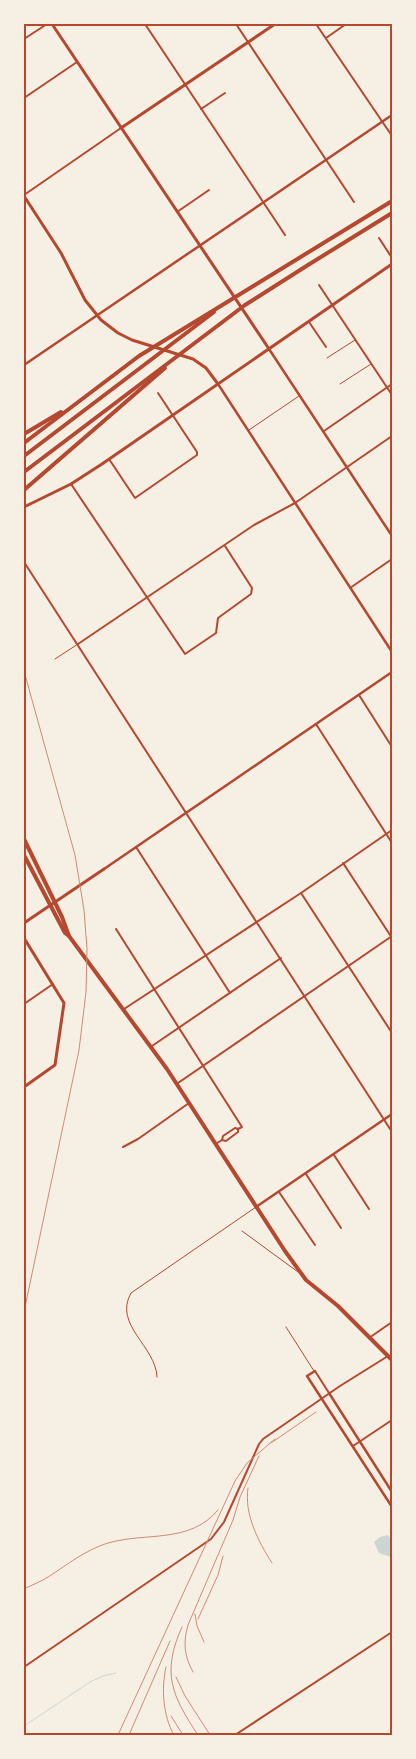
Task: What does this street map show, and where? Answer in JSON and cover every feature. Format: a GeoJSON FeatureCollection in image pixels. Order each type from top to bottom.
{"type":"FeatureCollection","features":[{"type":"Feature","properties":{"kind":"main road"},"geometry":{"type":"LineString","coordinates":[[52,24],[269,349]]}},
{"type":"Feature","properties":{"kind":"main road"},"geometry":{"type":"LineString","coordinates":[[121,128],[275,24]]}},
{"type":"Feature","properties":{"kind":"main road"},"geometry":{"type":"LineString","coordinates":[[24,195],[61,253],[85,300],[97,316],[118,332],[141,343],[193,360],[206,368],[218,384]]}},
{"type":"Feature","properties":{"kind":"main road"},"geometry":{"type":"LineString","coordinates":[[25,442],[139,356],[392,201]]}},
{"type":"Feature","properties":{"kind":"main road"},"geometry":{"type":"LineString","coordinates":[[24,472],[199,339],[288,277],[392,213]]}},
{"type":"Feature","properties":{"kind":"main road"},"geometry":{"type":"LineString","coordinates":[[24,507],[71,484],[109,459],[392,264]]}},
{"type":"Feature","properties":{"kind":"main road"},"geometry":{"type":"LineString","coordinates":[[24,456],[229,300]]}},
{"type":"Feature","properties":{"kind":"main road"},"geometry":{"type":"LineString","coordinates":[[24,490],[199,339]]}},
{"type":"Feature","properties":{"kind":"main road"},"geometry":{"type":"LineString","coordinates":[[24,434],[51,419],[88,394]]}},
{"type":"Feature","properties":{"kind":"main road"},"geometry":{"type":"LineString","coordinates":[[24,839],[26,848],[55,903],[69,936],[152,1046],[256,1207],[306,1280],[338,1306],[392,1360]]}},
{"type":"Feature","properties":{"kind":"main road"},"geometry":{"type":"LineString","coordinates":[[24,855],[64,933],[69,936]]}},
{"type":"Feature","properties":{"kind":"main road"},"geometry":{"type":"LineString","coordinates":[[24,923],[104,869]]}},
{"type":"Feature","properties":{"kind":"main road"},"geometry":{"type":"LineString","coordinates":[[24,938],[64,1003],[56,1065],[24,1087]]}},
{"type":"Feature","properties":{"kind":"street"},"geometry":{"type":"LineString","coordinates":[[24,39],[47,24]]}},
{"type":"Feature","properties":{"kind":"street"},"geometry":{"type":"LineString","coordinates":[[145,24],[285,235]]}},
{"type":"Feature","properties":{"kind":"street"},"geometry":{"type":"LineString","coordinates":[[236,24],[354,202]]}},
{"type":"Feature","properties":{"kind":"street"},"geometry":{"type":"LineString","coordinates":[[316,24],[392,136]]}},
{"type":"Feature","properties":{"kind":"street"},"geometry":{"type":"LineString","coordinates":[[326,38],[346,24]]}},
{"type":"Feature","properties":{"kind":"street"},"geometry":{"type":"LineString","coordinates":[[24,98],[77,62]]}},
{"type":"Feature","properties":{"kind":"street"},"geometry":{"type":"LineString","coordinates":[[201,109],[225,93]]}},
{"type":"Feature","properties":{"kind":"street"},"geometry":{"type":"LineString","coordinates":[[24,364],[392,115]]}},
{"type":"Feature","properties":{"kind":"street"},"geometry":{"type":"LineString","coordinates":[[24,195],[121,128]]}},
{"type":"Feature","properties":{"kind":"street"},"geometry":{"type":"LineString","coordinates":[[177,212],[209,190]]}},
{"type":"Feature","properties":{"kind":"street"},"geometry":{"type":"LineString","coordinates":[[379,238],[392,258]]}},
{"type":"Feature","properties":{"kind":"street"},"geometry":{"type":"LineString","coordinates":[[319,285],[392,395]]}},
{"type":"Feature","properties":{"kind":"street"},"geometry":{"type":"LineString","coordinates":[[309,322],[326,347]]}},
{"type":"Feature","properties":{"kind":"street"},"geometry":{"type":"LineString","coordinates":[[269,349],[348,466],[392,536]]}},
{"type":"Feature","properties":{"kind":"street"},"geometry":{"type":"LineString","coordinates":[[218,384],[392,652]]}},
{"type":"Feature","properties":{"kind":"street"},"geometry":{"type":"LineString","coordinates":[[324,431],[392,384]]}},
{"type":"Feature","properties":{"kind":"street"},"geometry":{"type":"LineString","coordinates":[[109,459],[135,498],[197,455],[198,452],[158,393]]}},
{"type":"Feature","properties":{"kind":"street"},"geometry":{"type":"LineString","coordinates":[[78,644],[254,526],[295,503],[392,436]]}},
{"type":"Feature","properties":{"kind":"street"},"geometry":{"type":"LineString","coordinates":[[71,484],[184,654],[216,633],[217,619],[252,593],[252,588],[225,546]]}},
{"type":"Feature","properties":{"kind":"street"},"geometry":{"type":"LineString","coordinates":[[350,588],[392,559]]}},
{"type":"Feature","properties":{"kind":"street"},"geometry":{"type":"LineString","coordinates":[[24,562],[392,1132]]}},
{"type":"Feature","properties":{"kind":"street"},"geometry":{"type":"LineString","coordinates":[[104,869],[392,672]]}},
{"type":"Feature","properties":{"kind":"street"},"geometry":{"type":"LineString","coordinates":[[359,695],[392,747]]}},
{"type":"Feature","properties":{"kind":"street"},"geometry":{"type":"LineString","coordinates":[[316,724],[392,843]]}},
{"type":"Feature","properties":{"kind":"street"},"geometry":{"type":"LineString","coordinates":[[124,1009],[302,893],[392,830]]}},
{"type":"Feature","properties":{"kind":"street"},"geometry":{"type":"LineString","coordinates":[[136,847],[230,993]]}},
{"type":"Feature","properties":{"kind":"street"},"geometry":{"type":"LineString","coordinates":[[177,1084],[392,937],[344,863]]}},
{"type":"Feature","properties":{"kind":"street"},"geometry":{"type":"LineString","coordinates":[[302,893],[392,1033]]}},
{"type":"Feature","properties":{"kind":"street"},"geometry":{"type":"LineString","coordinates":[[116,929],[242,1127],[226,1141],[222,1140]]}},
{"type":"Feature","properties":{"kind":"street"},"geometry":{"type":"LineString","coordinates":[[152,1046],[280,958]]}},
{"type":"Feature","properties":{"kind":"street"},"geometry":{"type":"LineString","coordinates":[[24,1004],[53,984]]}},
{"type":"Feature","properties":{"kind":"street"},"geometry":{"type":"LineString","coordinates":[[123,1147],[189,1103]]}},
{"type":"Feature","properties":{"kind":"street"},"geometry":{"type":"LineString","coordinates":[[256,1207],[392,1114]]}},
{"type":"Feature","properties":{"kind":"street"},"geometry":{"type":"LineString","coordinates":[[216,1144],[222,1140],[223,1136],[235,1128],[238,1129]]}},
{"type":"Feature","properties":{"kind":"street"},"geometry":{"type":"LineString","coordinates":[[334,1154],[369,1209]]}},
{"type":"Feature","properties":{"kind":"street"},"geometry":{"type":"LineString","coordinates":[[306,1174],[341,1228]]}},
{"type":"Feature","properties":{"kind":"street"},"geometry":{"type":"LineString","coordinates":[[279,1192],[315,1245]]}},
{"type":"Feature","properties":{"kind":"street"},"geometry":{"type":"LineString","coordinates":[[369,1338],[392,1322]]}},
{"type":"Feature","properties":{"kind":"street"},"geometry":{"type":"LineString","coordinates":[[24,1667],[214,1536],[224,1522],[259,1444],[266,1437],[329,1393],[388,1356]]}},
{"type":"Feature","properties":{"kind":"street"},"geometry":{"type":"LineString","coordinates":[[392,1492],[315,1371],[307,1376],[392,1507]]}},
{"type":"Feature","properties":{"kind":"street"},"geometry":{"type":"LineString","coordinates":[[353,1446],[392,1420]]}},
{"type":"Feature","properties":{"kind":"street"},"geometry":{"type":"LineString","coordinates":[[235,1735],[392,1632]]}},
{"type":"Feature","properties":{"kind":"lane"},"geometry":{"type":"LineString","coordinates":[[327,358],[355,340]]}},
{"type":"Feature","properties":{"kind":"lane"},"geometry":{"type":"LineString","coordinates":[[340,384],[371,364]]}},
{"type":"Feature","properties":{"kind":"lane"},"geometry":{"type":"LineString","coordinates":[[248,430],[300,395]]}},
{"type":"Feature","properties":{"kind":"lane"},"geometry":{"type":"LineString","coordinates":[[56,659],[78,644]]}},
{"type":"Feature","properties":{"kind":"lane"},"geometry":{"type":"LineString","coordinates":[[157,1377],[156,1367],[128,1320],[126,1307],[131,1292],[256,1207]]}},
{"type":"Feature","properties":{"kind":"lane"},"geometry":{"type":"LineString","coordinates":[[242,1231],[302,1274]]}},
{"type":"Feature","properties":{"kind":"lane"},"geometry":{"type":"LineString","coordinates":[[286,1327],[315,1371]]}},
{"type":"Feature","properties":{"kind":"shaded area"},"geometry":{"type":"Polygon","coordinates":[[[388,1535],[392,1541],[391,1557],[379,1553],[374,1542],[380,1537],[388,1535]]]}},
{"type":"Feature","properties":{"kind":"waterway"},"geometry":{"type":"LineString","coordinates":[[24,1726],[90,1682],[116,1673]]}},
{"type":"Feature","properties":{"kind":"railway"},"geometry":{"type":"LineString","coordinates":[[24,671],[75,855],[84,910],[87,949],[86,992],[79,1050],[24,1312]]}},
{"type":"Feature","properties":{"kind":"railway"},"geometry":{"type":"LineString","coordinates":[[271,1443],[316,1412]]}},
{"type":"Feature","properties":{"kind":"railway"},"geometry":{"type":"LineString","coordinates":[[118,1735],[235,1481],[247,1463],[275,1439]]}},
{"type":"Feature","properties":{"kind":"railway"},"geometry":{"type":"LineString","coordinates":[[193,1672],[185,1649],[188,1625],[233,1520],[240,1497],[259,1456]]}},
{"type":"Feature","properties":{"kind":"railway"},"geometry":{"type":"LineString","coordinates":[[248,1488],[248,1508],[253,1527],[272,1563]]}},
{"type":"Feature","properties":{"kind":"railway"},"geometry":{"type":"LineString","coordinates":[[24,1589],[45,1579],[76,1558],[100,1546],[122,1540],[181,1532],[207,1521],[218,1510]]}},
{"type":"Feature","properties":{"kind":"railway"},"geometry":{"type":"LineString","coordinates":[[198,1619],[218,1575],[223,1556]]}},
{"type":"Feature","properties":{"kind":"railway"},"geometry":{"type":"LineString","coordinates":[[195,1614],[197,1626],[204,1642]]}},
{"type":"Feature","properties":{"kind":"railway"},"geometry":{"type":"LineString","coordinates":[[182,1627],[172,1658],[172,1684],[182,1708],[198,1735]]}},
{"type":"Feature","properties":{"kind":"railway"},"geometry":{"type":"LineString","coordinates":[[129,1735],[170,1641]]}},
{"type":"Feature","properties":{"kind":"railway"},"geometry":{"type":"LineString","coordinates":[[166,1667],[164,1684],[165,1711],[174,1735]]}},
{"type":"Feature","properties":{"kind":"railway"},"geometry":{"type":"LineString","coordinates":[[176,1677],[185,1696],[210,1735]]}},
{"type":"Feature","properties":{"kind":"railway"},"geometry":{"type":"LineString","coordinates":[[171,1716],[183,1735]]}}]}
